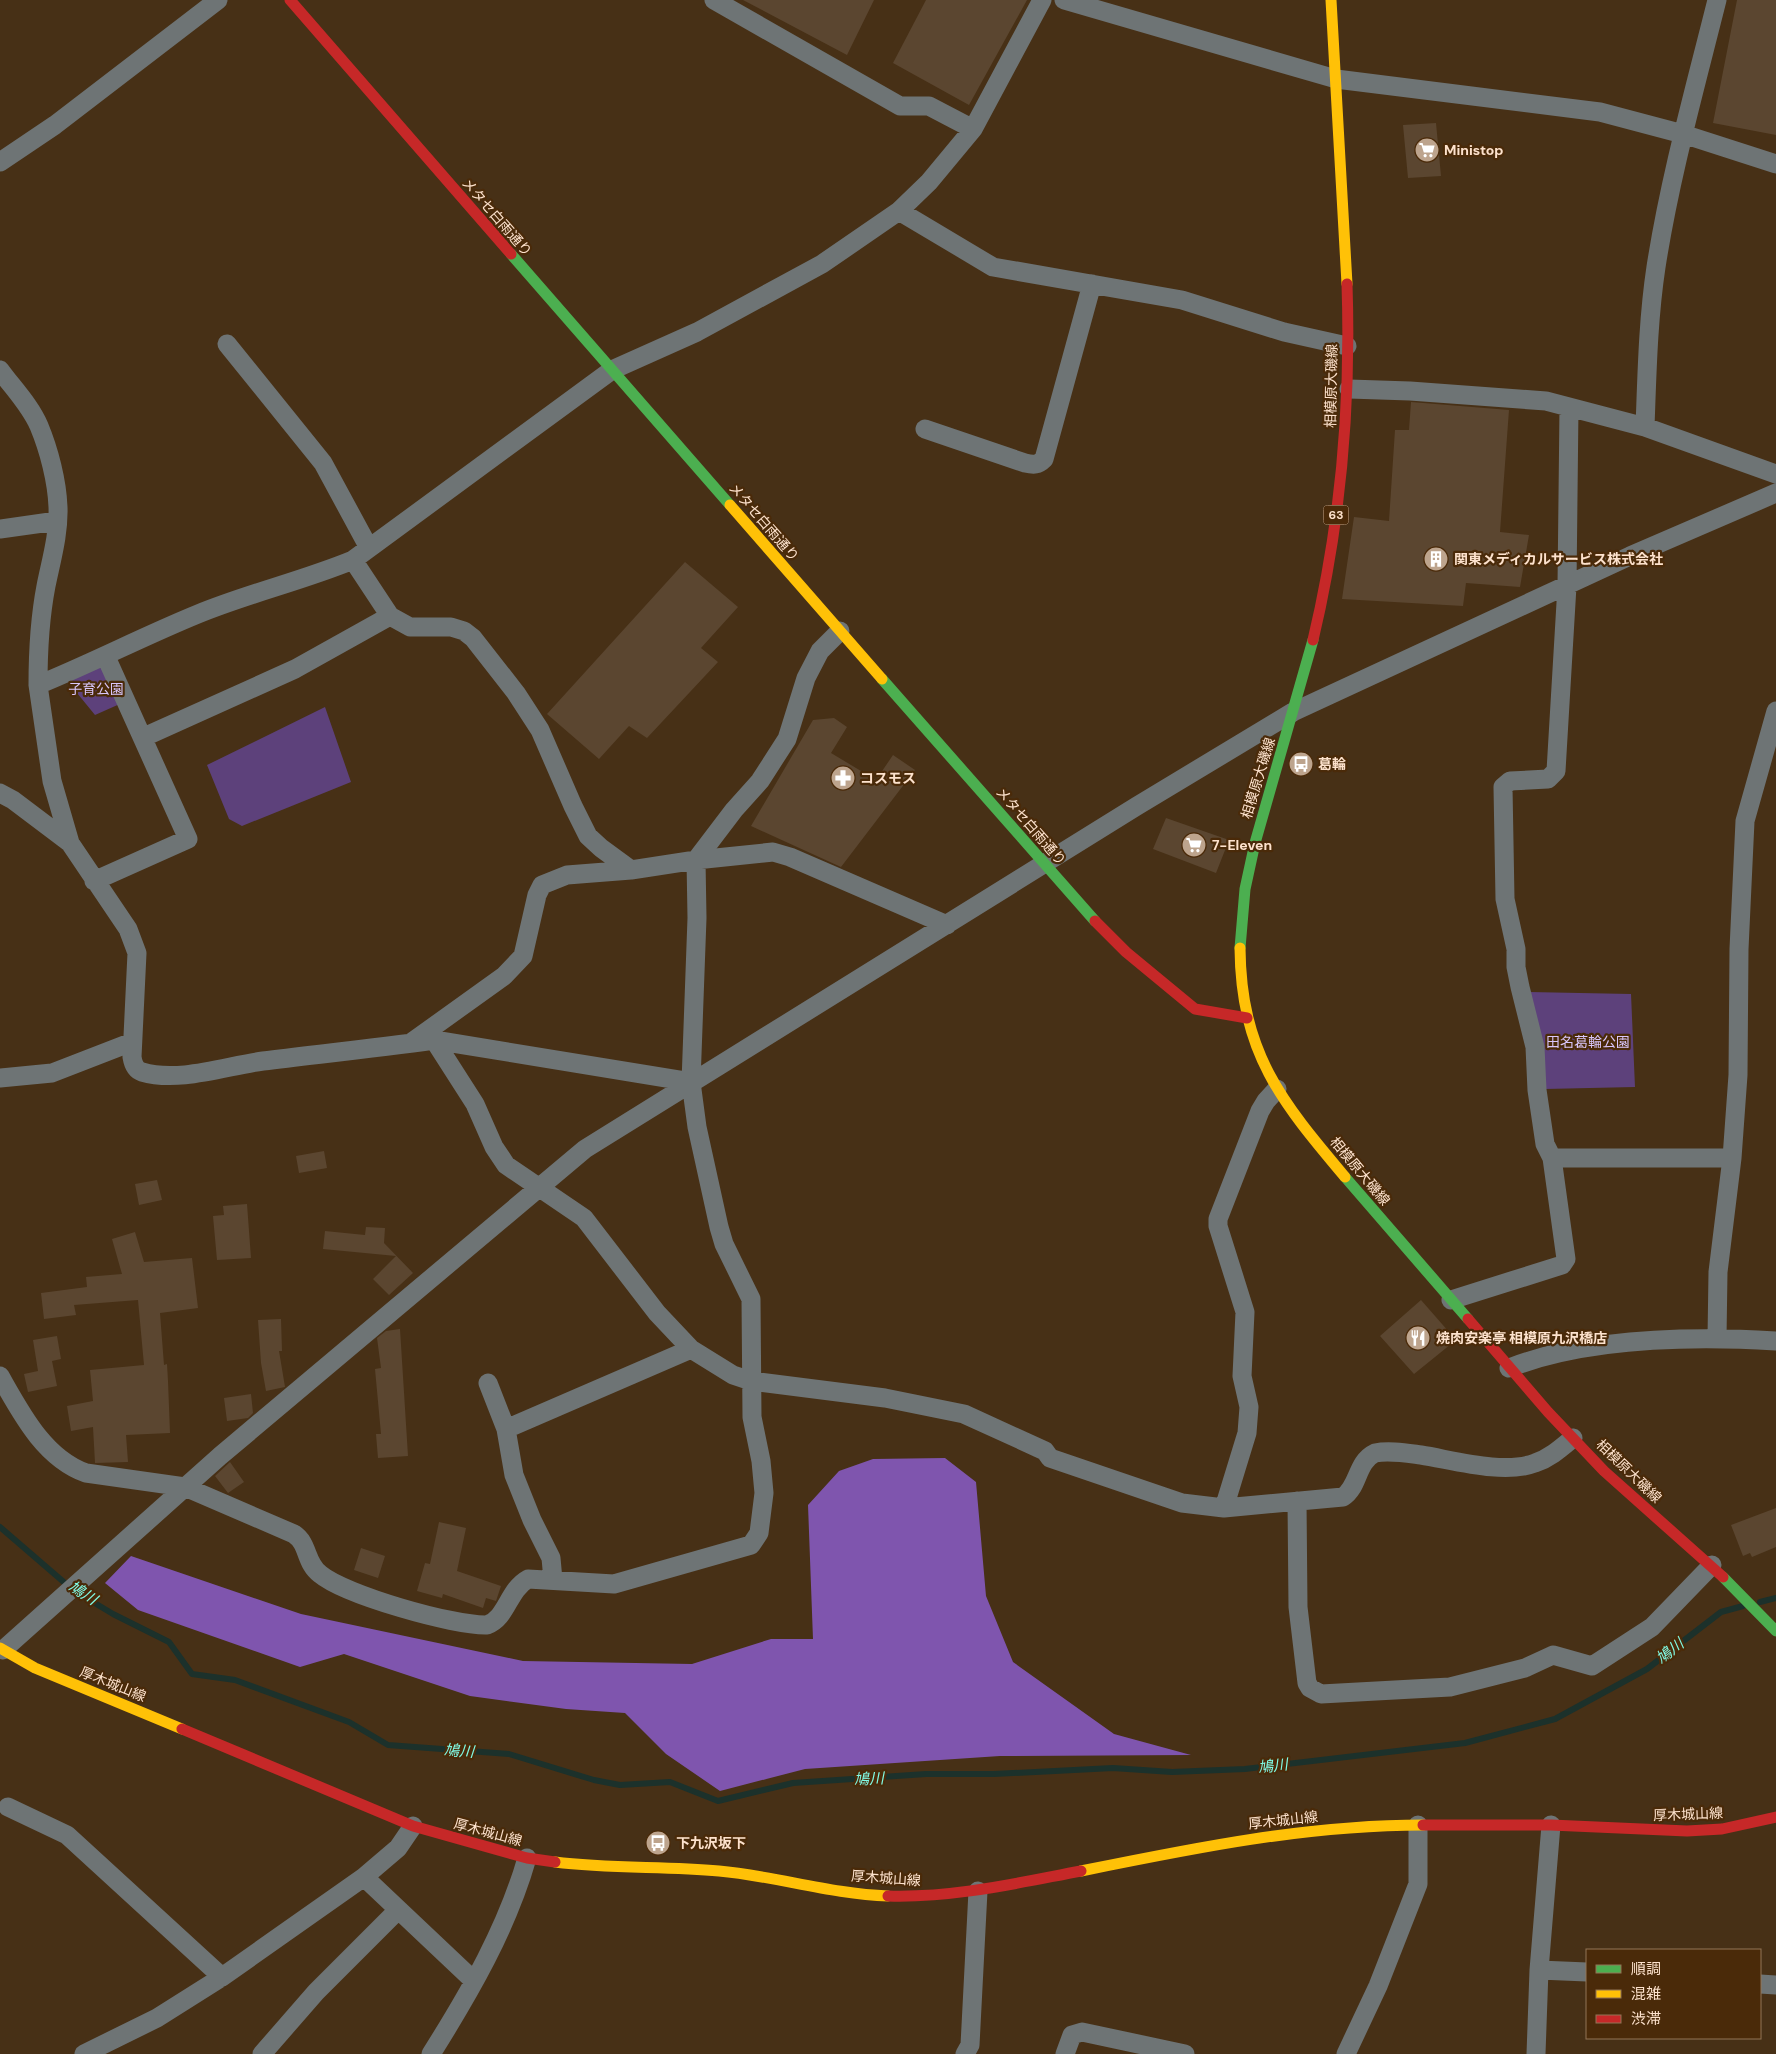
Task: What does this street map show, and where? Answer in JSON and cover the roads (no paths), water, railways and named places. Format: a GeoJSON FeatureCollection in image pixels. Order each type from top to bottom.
{"type":"FeatureCollection","features":[{"type":"Feature","properties":{"kind":"main road","name":"メタセ白雨通り"},"geometry":{"type":"LineString","coordinates":[[290,0],[304,10],[612,370],[1083,909],[1126,952],[1195,1009],[1247,1018]]}},
{"type":"Feature","properties":{"kind":"main road","name":"相模原大磯線"},"geometry":{"type":"LineString","coordinates":[[1331,0],[1346,267],[1349,389],[1342,480],[1325,588],[1293,712],[1254,843],[1242,906],[1238,975],[1247,1018],[1259,1055],[1277,1089],[1302,1124],[1351,1185],[1509,1368],[1573,1438],[1633,1498],[1712,1565],[1739,1590],[1774,1628]]}},
{"type":"Feature","properties":{"kind":"main road","name":"厚木城山線"},"geometry":{"type":"LineString","coordinates":[[2,1649],[35,1668],[413,1826],[527,1858],[589,1866],[719,1871],[804,1883],[867,1895],[923,1897],[978,1891],[1237,1840],[1330,1830],[1418,1825],[1551,1825],[1687,1831],[1722,1829],[1776,1817]]}},
{"type":"Feature","properties":{"kind":"street"},"geometry":{"type":"LineString","coordinates":[[0,162],[55,125],[218,0]]}},
{"type":"Feature","properties":{"kind":"street"},"geometry":{"type":"LineString","coordinates":[[714,0],[900,106],[929,106],[973,129]]}},
{"type":"Feature","properties":{"kind":"street"},"geometry":{"type":"LineString","coordinates":[[38,685],[106,657],[200,613],[325,572],[353,560],[612,370],[697,332],[822,264],[899,211],[929,182],[973,129],[1042,0]]}},
{"type":"Feature","properties":{"kind":"street"},"geometry":{"type":"LineString","coordinates":[[1064,0],[1336,79],[1592,111],[1683,134],[1776,164]]}},
{"type":"Feature","properties":{"kind":"street"},"geometry":{"type":"LineString","coordinates":[[1645,427],[1648,334],[1656,267],[1683,134],[1717,0]]}},
{"type":"Feature","properties":{"kind":"street"},"geometry":{"type":"LineString","coordinates":[[899,211],[993,267],[1182,300],[1284,332],[1347,346]]}},
{"type":"Feature","properties":{"kind":"street"},"geometry":{"type":"LineString","coordinates":[[925,429],[1026,463],[1036,465],[1044,459],[1092,284]]}},
{"type":"Feature","properties":{"kind":"street"},"geometry":{"type":"LineString","coordinates":[[227,344],[323,463],[369,548]]}},
{"type":"Feature","properties":{"kind":"street"},"geometry":{"type":"LineString","coordinates":[[0,370],[39,426],[49,454],[58,507],[45,588],[38,664],[38,685],[52,781],[70,843],[128,929],[137,953],[132,1042],[132,1057],[136,1068],[141,1072],[162,1074],[197,1073],[261,1062],[434,1040],[690,1082]]}},
{"type":"Feature","properties":{"kind":"street"},"geometry":{"type":"LineString","coordinates":[[1349,389],[1410,391],[1546,401],[1645,427],[1776,474]]}},
{"type":"Feature","properties":{"kind":"street"},"geometry":{"type":"LineString","coordinates":[[1451,1300],[1562,1265],[1567,1254],[1552,1158],[1545,1144],[1537,1090],[1535,1047],[1519,981],[1516,949],[1505,899],[1503,787],[1510,781],[1548,779],[1556,771],[1567,586],[1569,407]]}},
{"type":"Feature","properties":{"kind":"street"},"geometry":{"type":"LineString","coordinates":[[2,1649],[104,1561],[185,1487],[408,1300],[538,1186],[585,1148],[1293,712],[1776,492]]}},
{"type":"Feature","properties":{"kind":"street"},"geometry":{"type":"LineString","coordinates":[[0,529],[57,521]]}},
{"type":"Feature","properties":{"kind":"street"},"geometry":{"type":"LineString","coordinates":[[353,560],[390,616],[410,627],[451,627],[464,631],[473,638],[516,693],[540,730],[588,836],[631,870]]}},
{"type":"Feature","properties":{"kind":"street"},"geometry":{"type":"LineString","coordinates":[[144,738],[295,669],[390,616]]}},
{"type":"Feature","properties":{"kind":"street"},"geometry":{"type":"LineString","coordinates":[[0,1376],[22,1416],[60,1461],[72,1468],[86,1473],[185,1487],[294,1534],[304,1544],[309,1561],[320,1574],[343,1587],[401,1608],[487,1625],[498,1618],[518,1586],[528,1579],[604,1585],[624,1582],[704,1556],[751,1545],[759,1533],[764,1493],[761,1461],[752,1417],[753,1340],[751,1299],[724,1244],[719,1227],[697,1127],[690,1082],[698,918],[696,860],[734,810],[760,781],[787,739],[806,678],[820,651],[840,631]]}},
{"type":"Feature","properties":{"kind":"street"},"geometry":{"type":"LineString","coordinates":[[94,881],[188,839],[106,657]]}},
{"type":"Feature","properties":{"kind":"street"},"geometry":{"type":"LineString","coordinates":[[1717,1338],[1718,1272],[1732,1158],[1738,1075],[1739,949],[1744,821],[1776,710]]}},
{"type":"Feature","properties":{"kind":"street"},"geometry":{"type":"LineString","coordinates":[[0,793],[13,800],[70,843]]}},
{"type":"Feature","properties":{"kind":"street"},"geometry":{"type":"LineString","coordinates":[[408,1044],[504,976],[517,964],[523,956],[542,885],[567,875],[631,870],[696,860],[773,852],[790,857],[947,924]]}},
{"type":"Feature","properties":{"kind":"street"},"geometry":{"type":"LineString","coordinates":[[434,1040],[475,1104],[506,1165],[584,1218],[656,1312],[691,1349],[733,1375],[751,1381],[885,1398],[964,1414],[1045,1451],[1050,1458],[1182,1503],[1224,1508],[1346,1495],[1362,1462],[1375,1452],[1407,1453],[1498,1467],[1515,1467],[1544,1460],[1573,1438]]}},
{"type":"Feature","properties":{"kind":"street"},"geometry":{"type":"LineString","coordinates":[[0,1078],[52,1073],[132,1042]]}},
{"type":"Feature","properties":{"kind":"street"},"geometry":{"type":"LineString","coordinates":[[1224,1508],[1247,1433],[1249,1407],[1242,1376],[1245,1312],[1218,1226],[1218,1219],[1260,1112],[1266,1101],[1277,1089]]}},
{"type":"Feature","properties":{"kind":"street"},"geometry":{"type":"LineString","coordinates":[[1552,1158],[1732,1158]]}},
{"type":"Feature","properties":{"kind":"street"},"geometry":{"type":"LineString","coordinates":[[1509,1368],[1547,1355],[1623,1344],[1717,1338],[1776,1342]]}},
{"type":"Feature","properties":{"kind":"street"},"geometry":{"type":"LineString","coordinates":[[506,1429],[691,1349]]}},
{"type":"Feature","properties":{"kind":"street"},"geometry":{"type":"LineString","coordinates":[[488,1383],[506,1429],[514,1475],[532,1520],[551,1558],[553,1580]]}},
{"type":"Feature","properties":{"kind":"street"},"geometry":{"type":"LineString","coordinates":[[1297,1501],[1298,1607],[1307,1683],[1310,1688],[1321,1694],[1450,1687],[1525,1668],[1553,1655],[1592,1666],[1652,1627],[1712,1565]]}},
{"type":"Feature","properties":{"kind":"street"},"geometry":{"type":"LineString","coordinates":[[3,1809],[67,1835],[222,1978]]}},
{"type":"Feature","properties":{"kind":"street"},"geometry":{"type":"LineString","coordinates":[[1346,2054],[1378,1986],[1418,1884],[1418,1825]]}},
{"type":"Feature","properties":{"kind":"street"},"geometry":{"type":"LineString","coordinates":[[1536,2054],[1551,1825]]}},
{"type":"Feature","properties":{"kind":"street"},"geometry":{"type":"LineString","coordinates":[[84,2054],[157,2018],[222,1978],[364,1878],[398,1848],[413,1826]]}},
{"type":"Feature","properties":{"kind":"street"},"geometry":{"type":"LineString","coordinates":[[431,2054],[497,1941],[517,1893],[527,1858]]}},
{"type":"Feature","properties":{"kind":"street"},"geometry":{"type":"LineString","coordinates":[[364,1878],[473,1980]]}},
{"type":"Feature","properties":{"kind":"street"},"geometry":{"type":"LineString","coordinates":[[965,2054],[970,2045],[978,1891]]}},
{"type":"Feature","properties":{"kind":"street"},"geometry":{"type":"LineString","coordinates":[[262,2054],[316,1992],[398,1910]]}},
{"type":"Feature","properties":{"kind":"street"},"geometry":{"type":"LineString","coordinates":[[1540,1970],[1586,1972]]}},
{"type":"Feature","properties":{"kind":"street"},"geometry":{"type":"LineString","coordinates":[[1761,1984],[1776,1985]]}},
{"type":"Feature","properties":{"kind":"street"},"geometry":{"type":"LineString","coordinates":[[1065,2054],[1072,2035],[1082,2032],[1185,2054]]}},
{"type":"Feature","properties":{"kind":"waterway","name":"鳩川"},"geometry":{"type":"LineString","coordinates":[[0,1527],[73,1590],[113,1614],[169,1642],[192,1674],[235,1680],[349,1722],[388,1745],[509,1754],[594,1780],[620,1785],[670,1782],[718,1801],[793,1783],[926,1774],[994,1774],[1113,1768],[1172,1772],[1245,1769],[1465,1743],[1555,1719],[1647,1669],[1721,1612],[1743,1606]]}},
{"type":"Feature","properties":{"kind":"waterway","name":"鳩川"},"geometry":{"type":"LineString","coordinates":[[1760,1602],[1776,1598]]}},
{"type":"Feature","properties":{"kind":"place","name":"Ministop"},"geometry":{"type":"Point","coordinates":[1427,150]}},
{"type":"Feature","properties":{"kind":"place","name":"関東メディカルサービス株式会社"},"geometry":{"type":"Point","coordinates":[1436,559]}},
{"type":"Feature","properties":{"kind":"place","name":"葛輪"},"geometry":{"type":"Point","coordinates":[1301,764]}},
{"type":"Feature","properties":{"kind":"place","name":"コスモス"},"geometry":{"type":"Point","coordinates":[843,778]}},
{"type":"Feature","properties":{"kind":"place","name":"7-Eleven"},"geometry":{"type":"Point","coordinates":[1194,845]}},
{"type":"Feature","properties":{"kind":"place","name":"焼肉安楽亭 相模原九沢橋店"},"geometry":{"type":"Point","coordinates":[1418,1338]}},
{"type":"Feature","properties":{"kind":"place","name":"下九沢坂下"},"geometry":{"type":"Point","coordinates":[658,1843]}},
{"type":"Feature","properties":{"kind":"park label","name":"子育公園"},"geometry":{"type":"Point","coordinates":[96,689]}},
{"type":"Feature","properties":{"kind":"park label","name":"田名葛輪公園"},"geometry":{"type":"Point","coordinates":[1588,1042]}}]}
